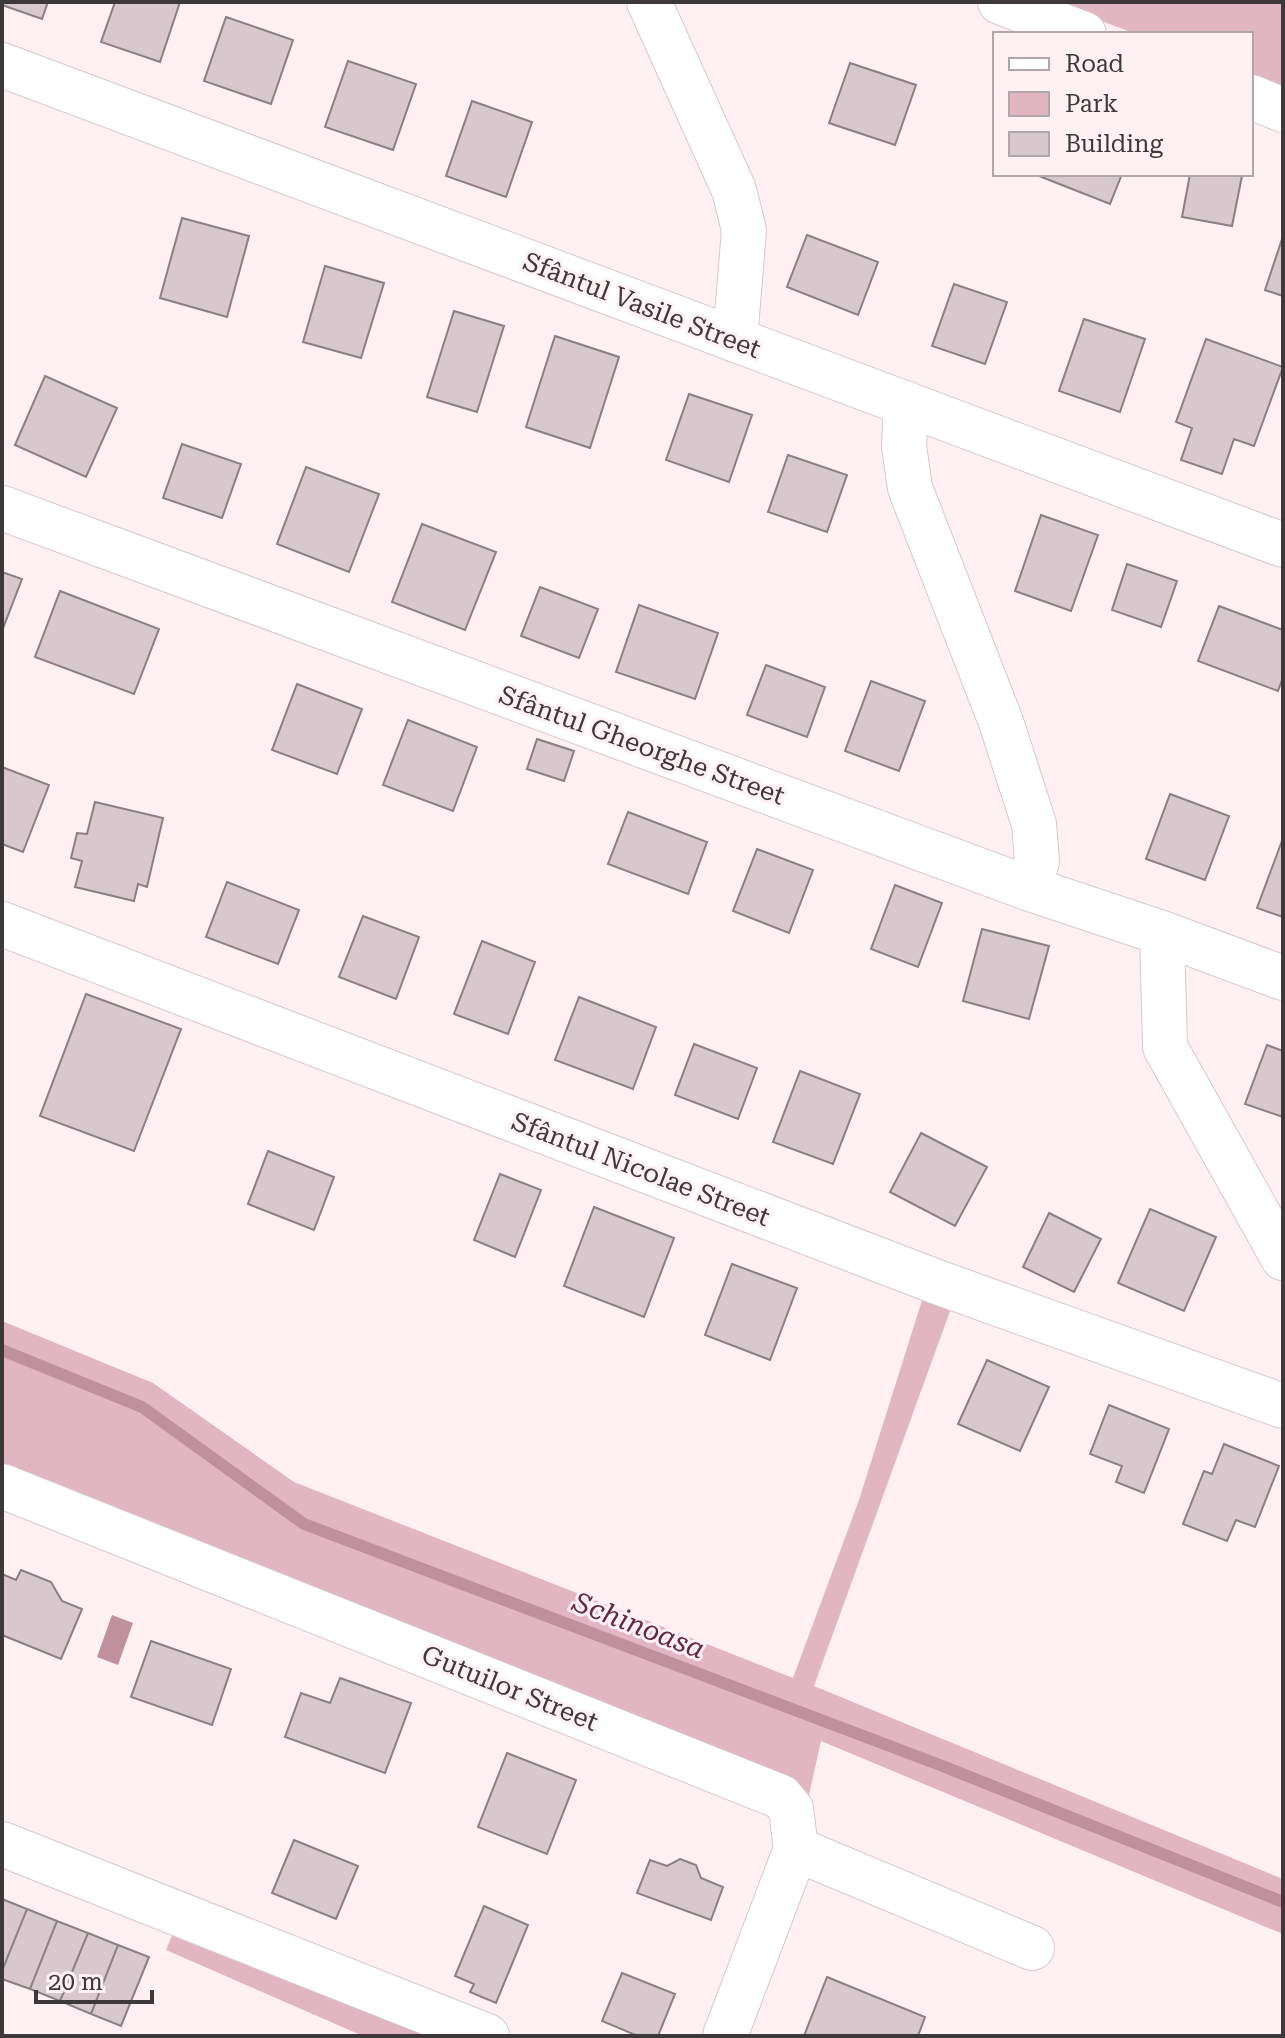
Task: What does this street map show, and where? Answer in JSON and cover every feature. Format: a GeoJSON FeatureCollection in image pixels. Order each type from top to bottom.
{"type":"FeatureCollection","features":[{"type":"Feature","properties":{"kind":"street"},"geometry":{"type":"LineString","coordinates":[[649,2],[734,190],[744,230],[735,340]]}},
{"type":"Feature","properties":{"kind":"street"},"geometry":{"type":"LineString","coordinates":[[1000,2],[1079,32]]}},
{"type":"Feature","properties":{"kind":"street","name":"Sfântul Vasile Street"},"geometry":{"type":"LineString","coordinates":[[2,65],[1283,545]]}},
{"type":"Feature","properties":{"kind":"street"},"geometry":{"type":"LineString","coordinates":[[1253,98],[1283,110]]}},
{"type":"Feature","properties":{"kind":"street"},"geometry":{"type":"LineString","coordinates":[[906,403],[904,446],[910,488],[1001,722],[1034,824],[1037,861],[1030,889]]}},
{"type":"Feature","properties":{"kind":"street","name":"Sfântul Gheorghe Street"},"geometry":{"type":"LineString","coordinates":[[2,508],[1030,889],[1283,978]]}},
{"type":"Feature","properties":{"kind":"street","name":"Sfântul Nicolae Street"},"geometry":{"type":"LineString","coordinates":[[2,924],[937,1282],[1283,1406]]}},
{"type":"Feature","properties":{"kind":"street"},"geometry":{"type":"LineString","coordinates":[[1162,933],[1165,1047],[1283,1258]]}},
{"type":"Feature","properties":{"kind":"street","name":"Gutuilor Street"},"geometry":{"type":"LineString","coordinates":[[2,1486],[781,1797],[791,1809],[796,1849],[725,2036]]}},
{"type":"Feature","properties":{"kind":"street"},"geometry":{"type":"LineString","coordinates":[[2,1844],[487,2036]]}},
{"type":"Feature","properties":{"kind":"street"},"geometry":{"type":"LineString","coordinates":[[796,1849],[1032,1948]]}},
{"type":"Feature","properties":{"kind":"green space"},"geometry":{"type":"Polygon","coordinates":[[[1051,2],[1283,2],[1283,89],[1253,78],[1253,32],[1131,32],[1051,2]]]}},
{"type":"Feature","properties":{"kind":"green space"},"geometry":{"type":"Polygon","coordinates":[[[924,1294],[953,1303],[814,1686],[1283,1879],[1283,1934],[821,1741],[805,1813],[2,1467],[2,1321],[153,1383],[294,1482],[793,1678],[859,1500],[924,1294]]]}},
{"type":"Feature","properties":{"kind":"green space"},"geometry":{"type":"Polygon","coordinates":[[[176,1926],[464,2036],[363,2036],[166,1950],[176,1926]]]}},
{"type":"Feature","properties":{"kind":"shaded area"},"geometry":{"type":"Polygon","coordinates":[[[112,1615],[133,1623],[118,1665],[97,1657],[112,1615]]]}},
{"type":"Feature","properties":{"kind":"building"},"geometry":{"type":"Polygon","coordinates":[[[2,2],[48,2],[42,19],[2,5],[2,2]]]}},
{"type":"Feature","properties":{"kind":"building"},"geometry":{"type":"Polygon","coordinates":[[[115,2],[180,2],[160,62],[101,42],[115,2]]]}},
{"type":"Feature","properties":{"kind":"building"},"geometry":{"type":"Polygon","coordinates":[[[226,17],[293,40],[271,104],[204,81],[226,17]]]}},
{"type":"Feature","properties":{"kind":"building"},"geometry":{"type":"Polygon","coordinates":[[[348,61],[416,84],[393,150],[325,127],[348,61]]]}},
{"type":"Feature","properties":{"kind":"building"},"geometry":{"type":"Polygon","coordinates":[[[850,63],[916,85],[895,145],[829,123],[850,63]]]}},
{"type":"Feature","properties":{"kind":"building"},"geometry":{"type":"Polygon","coordinates":[[[472,101],[532,122],[506,197],[446,176],[472,101]]]}},
{"type":"Feature","properties":{"kind":"building"},"geometry":{"type":"Polygon","coordinates":[[[1039,176],[1121,176],[1110,204],[1039,176]]]}},
{"type":"Feature","properties":{"kind":"building"},"geometry":{"type":"Polygon","coordinates":[[[1190,176],[1242,176],[1232,226],[1182,217],[1190,176]]]}},
{"type":"Feature","properties":{"kind":"building"},"geometry":{"type":"Polygon","coordinates":[[[182,218],[249,236],[227,317],[160,298],[182,218]]]}},
{"type":"Feature","properties":{"kind":"building"},"geometry":{"type":"Polygon","coordinates":[[[807,235],[878,262],[858,315],[787,287],[807,235]]]}},
{"type":"Feature","properties":{"kind":"building"},"geometry":{"type":"Polygon","coordinates":[[[1283,236],[1283,296],[1265,290],[1283,236]]]}},
{"type":"Feature","properties":{"kind":"building"},"geometry":{"type":"Polygon","coordinates":[[[325,266],[384,283],[361,358],[303,342],[325,266]]]}},
{"type":"Feature","properties":{"kind":"building"},"geometry":{"type":"Polygon","coordinates":[[[954,284],[1007,302],[985,364],[932,346],[954,284]]]}},
{"type":"Feature","properties":{"kind":"building"},"geometry":{"type":"Polygon","coordinates":[[[454,311],[504,326],[477,412],[427,397],[454,311]]]}},
{"type":"Feature","properties":{"kind":"building"},"geometry":{"type":"Polygon","coordinates":[[[1084,319],[1145,339],[1120,412],[1059,391],[1084,319]]]}},
{"type":"Feature","properties":{"kind":"building"},"geometry":{"type":"Polygon","coordinates":[[[555,336],[619,357],[590,448],[526,427],[555,336]]]}},
{"type":"Feature","properties":{"kind":"building"},"geometry":{"type":"Polygon","coordinates":[[[1206,339],[1283,367],[1254,446],[1234,439],[1222,474],[1181,460],[1192,428],[1176,422],[1206,339]]]}},
{"type":"Feature","properties":{"kind":"building"},"geometry":{"type":"Polygon","coordinates":[[[45,376],[117,408],[86,477],[15,445],[45,376]]]}},
{"type":"Feature","properties":{"kind":"building"},"geometry":{"type":"Polygon","coordinates":[[[689,394],[752,415],[729,482],[666,460],[689,394]]]}},
{"type":"Feature","properties":{"kind":"building"},"geometry":{"type":"Polygon","coordinates":[[[182,444],[241,464],[222,518],[163,498],[182,444]]]}},
{"type":"Feature","properties":{"kind":"building"},"geometry":{"type":"Polygon","coordinates":[[[788,455],[847,475],[827,532],[768,512],[788,455]]]}},
{"type":"Feature","properties":{"kind":"building"},"geometry":{"type":"Polygon","coordinates":[[[306,467],[379,494],[349,572],[277,544],[306,467]]]}},
{"type":"Feature","properties":{"kind":"building"},"geometry":{"type":"Polygon","coordinates":[[[1041,515],[1098,535],[1071,611],[1015,591],[1041,515]]]}},
{"type":"Feature","properties":{"kind":"building"},"geometry":{"type":"Polygon","coordinates":[[[422,524],[496,552],[465,630],[392,602],[422,524]]]}},
{"type":"Feature","properties":{"kind":"building"},"geometry":{"type":"Polygon","coordinates":[[[1127,564],[1177,581],[1161,627],[1112,610],[1127,564]]]}},
{"type":"Feature","properties":{"kind":"building"},"geometry":{"type":"Polygon","coordinates":[[[2,572],[22,579],[2,631],[2,572]]]}},
{"type":"Feature","properties":{"kind":"building"},"geometry":{"type":"Polygon","coordinates":[[[540,587],[598,609],[579,658],[521,636],[540,587]]]}},
{"type":"Feature","properties":{"kind":"building"},"geometry":{"type":"Polygon","coordinates":[[[60,591],[159,629],[134,694],[35,657],[60,591]]]}},
{"type":"Feature","properties":{"kind":"building"},"geometry":{"type":"Polygon","coordinates":[[[639,605],[718,633],[695,699],[616,672],[639,605]]]}},
{"type":"Feature","properties":{"kind":"building"},"geometry":{"type":"Polygon","coordinates":[[[1219,606],[1283,630],[1283,677],[1278,691],[1198,661],[1219,606]]]}},
{"type":"Feature","properties":{"kind":"building"},"geometry":{"type":"Polygon","coordinates":[[[766,665],[825,687],[807,737],[747,715],[766,665]]]}},
{"type":"Feature","properties":{"kind":"building"},"geometry":{"type":"Polygon","coordinates":[[[871,681],[925,701],[899,771],[845,751],[871,681]]]}},
{"type":"Feature","properties":{"kind":"building"},"geometry":{"type":"Polygon","coordinates":[[[297,684],[362,709],[337,774],[272,750],[297,684]]]}},
{"type":"Feature","properties":{"kind":"building"},"geometry":{"type":"Polygon","coordinates":[[[408,720],[477,747],[453,811],[383,785],[408,720]]]}},
{"type":"Feature","properties":{"kind":"building"},"geometry":{"type":"Polygon","coordinates":[[[537,739],[574,751],[564,781],[527,769],[537,739]]]}},
{"type":"Feature","properties":{"kind":"building"},"geometry":{"type":"Polygon","coordinates":[[[2,767],[49,785],[23,852],[2,844],[2,767]]]}},
{"type":"Feature","properties":{"kind":"building"},"geometry":{"type":"Polygon","coordinates":[[[1170,794],[1229,816],[1205,880],[1146,859],[1170,794]]]}},
{"type":"Feature","properties":{"kind":"building"},"geometry":{"type":"Polygon","coordinates":[[[95,802],[163,818],[147,887],[138,884],[134,901],[75,887],[82,861],[71,858],[77,833],[87,834],[95,802]]]}},
{"type":"Feature","properties":{"kind":"building"},"geometry":{"type":"Polygon","coordinates":[[[628,812],[707,842],[688,894],[608,864],[628,812]]]}},
{"type":"Feature","properties":{"kind":"building"},"geometry":{"type":"Polygon","coordinates":[[[1283,838],[1283,917],[1257,908],[1283,838]]]}},
{"type":"Feature","properties":{"kind":"building"},"geometry":{"type":"Polygon","coordinates":[[[757,849],[813,870],[789,933],[733,911],[757,849]]]}},
{"type":"Feature","properties":{"kind":"building"},"geometry":{"type":"Polygon","coordinates":[[[227,882],[299,910],[278,964],[206,937],[227,882]]]}},
{"type":"Feature","properties":{"kind":"building"},"geometry":{"type":"Polygon","coordinates":[[[895,885],[942,903],[918,967],[871,949],[895,885]]]}},
{"type":"Feature","properties":{"kind":"building"},"geometry":{"type":"Polygon","coordinates":[[[363,916],[419,937],[396,999],[339,977],[363,916]]]}},
{"type":"Feature","properties":{"kind":"building"},"geometry":{"type":"Polygon","coordinates":[[[982,929],[1049,946],[1029,1019],[963,1001],[982,929]]]}},
{"type":"Feature","properties":{"kind":"building"},"geometry":{"type":"Polygon","coordinates":[[[482,941],[535,962],[508,1034],[454,1014],[482,941]]]}},
{"type":"Feature","properties":{"kind":"building"},"geometry":{"type":"Polygon","coordinates":[[[86,994],[181,1029],[134,1151],[40,1116],[86,994]]]}},
{"type":"Feature","properties":{"kind":"building"},"geometry":{"type":"Polygon","coordinates":[[[579,997],[656,1027],[633,1089],[555,1060],[579,997]]]}},
{"type":"Feature","properties":{"kind":"building"},"geometry":{"type":"Polygon","coordinates":[[[694,1044],[757,1068],[738,1119],[675,1095],[694,1044]]]}},
{"type":"Feature","properties":{"kind":"building"},"geometry":{"type":"Polygon","coordinates":[[[1267,1045],[1283,1051],[1283,1117],[1245,1104],[1267,1045]]]}},
{"type":"Feature","properties":{"kind":"building"},"geometry":{"type":"Polygon","coordinates":[[[800,1071],[860,1094],[833,1164],[773,1142],[800,1071]]]}},
{"type":"Feature","properties":{"kind":"building"},"geometry":{"type":"Polygon","coordinates":[[[921,1133],[987,1167],[955,1226],[890,1192],[921,1133]]]}},
{"type":"Feature","properties":{"kind":"building"},"geometry":{"type":"Polygon","coordinates":[[[268,1151],[334,1177],[314,1230],[248,1204],[268,1151]]]}},
{"type":"Feature","properties":{"kind":"building"},"geometry":{"type":"Polygon","coordinates":[[[500,1174],[541,1190],[515,1257],[474,1240],[500,1174]]]}},
{"type":"Feature","properties":{"kind":"building"},"geometry":{"type":"Polygon","coordinates":[[[594,1207],[674,1238],[644,1317],[564,1286],[594,1207]]]}},
{"type":"Feature","properties":{"kind":"building"},"geometry":{"type":"Polygon","coordinates":[[[1150,1209],[1216,1237],[1184,1311],[1118,1283],[1150,1209]]]}},
{"type":"Feature","properties":{"kind":"building"},"geometry":{"type":"Polygon","coordinates":[[[1049,1213],[1101,1239],[1074,1292],[1023,1267],[1049,1213]]]}},
{"type":"Feature","properties":{"kind":"building"},"geometry":{"type":"Polygon","coordinates":[[[732,1264],[797,1288],[770,1360],[705,1335],[732,1264]]]}},
{"type":"Feature","properties":{"kind":"building"},"geometry":{"type":"Polygon","coordinates":[[[987,1360],[1049,1387],[1020,1451],[958,1424],[987,1360]]]}},
{"type":"Feature","properties":{"kind":"building"},"geometry":{"type":"Polygon","coordinates":[[[1109,1405],[1169,1429],[1144,1493],[1116,1482],[1122,1466],[1090,1454],[1109,1405]]]}},
{"type":"Feature","properties":{"kind":"building"},"geometry":{"type":"Polygon","coordinates":[[[1224,1444],[1279,1466],[1255,1527],[1236,1520],[1227,1541],[1183,1524],[1204,1471],[1212,1474],[1224,1444]]]}},
{"type":"Feature","properties":{"kind":"building"},"geometry":{"type":"Polygon","coordinates":[[[21,1570],[51,1582],[62,1601],[82,1609],[61,1659],[2,1635],[2,1574],[16,1580],[21,1570]]]}},
{"type":"Feature","properties":{"kind":"building"},"geometry":{"type":"Polygon","coordinates":[[[151,1641],[231,1669],[212,1725],[131,1697],[151,1641]]]}},
{"type":"Feature","properties":{"kind":"building"},"geometry":{"type":"Polygon","coordinates":[[[340,1678],[411,1703],[385,1773],[285,1737],[301,1693],[330,1703],[340,1678]]]}},
{"type":"Feature","properties":{"kind":"building"},"geometry":{"type":"Polygon","coordinates":[[[507,1753],[576,1780],[547,1854],[478,1827],[507,1753]]]}},
{"type":"Feature","properties":{"kind":"building"},"geometry":{"type":"Polygon","coordinates":[[[294,1840],[358,1866],[336,1919],[272,1893],[294,1840]]]}},
{"type":"Feature","properties":{"kind":"building"},"geometry":{"type":"Polygon","coordinates":[[[680,1859],[696,1865],[701,1878],[723,1887],[711,1920],[637,1893],[650,1860],[667,1866],[680,1859]]]}},
{"type":"Feature","properties":{"kind":"building"},"geometry":{"type":"Polygon","coordinates":[[[2,1899],[27,1909],[2,1971],[2,1899]]]}},
{"type":"Feature","properties":{"kind":"building"},"geometry":{"type":"Polygon","coordinates":[[[484,1906],[528,1925],[496,2003],[470,1992],[474,1984],[455,1976],[484,1906]]]}},
{"type":"Feature","properties":{"kind":"building"},"geometry":{"type":"Polygon","coordinates":[[[27,1909],[57,1921],[30,1989],[2,1979],[2,1971],[27,1909]]]}},
{"type":"Feature","properties":{"kind":"building"},"geometry":{"type":"Polygon","coordinates":[[[57,1921],[88,1933],[60,2001],[30,1989],[57,1921]]]}},
{"type":"Feature","properties":{"kind":"building"},"geometry":{"type":"Polygon","coordinates":[[[88,1933],[118,1945],[91,2014],[60,2001],[88,1933]]]}},
{"type":"Feature","properties":{"kind":"building"},"geometry":{"type":"Polygon","coordinates":[[[118,1945],[149,1957],[121,2026],[91,2014],[118,1945]]]}},
{"type":"Feature","properties":{"kind":"building"},"geometry":{"type":"Polygon","coordinates":[[[622,1973],[675,1994],[658,2036],[638,2036],[602,2021],[622,1973]]]}},
{"type":"Feature","properties":{"kind":"building"},"geometry":{"type":"Polygon","coordinates":[[[827,1977],[925,2017],[918,2036],[804,2036],[827,1977]]]}},
{"type":"Feature","properties":{"kind":"waterway","name":"Schinoasa"},"geometry":{"type":"LineString","coordinates":[[2,1350],[142,1407],[304,1524],[940,1765],[1283,1902]]}}]}
